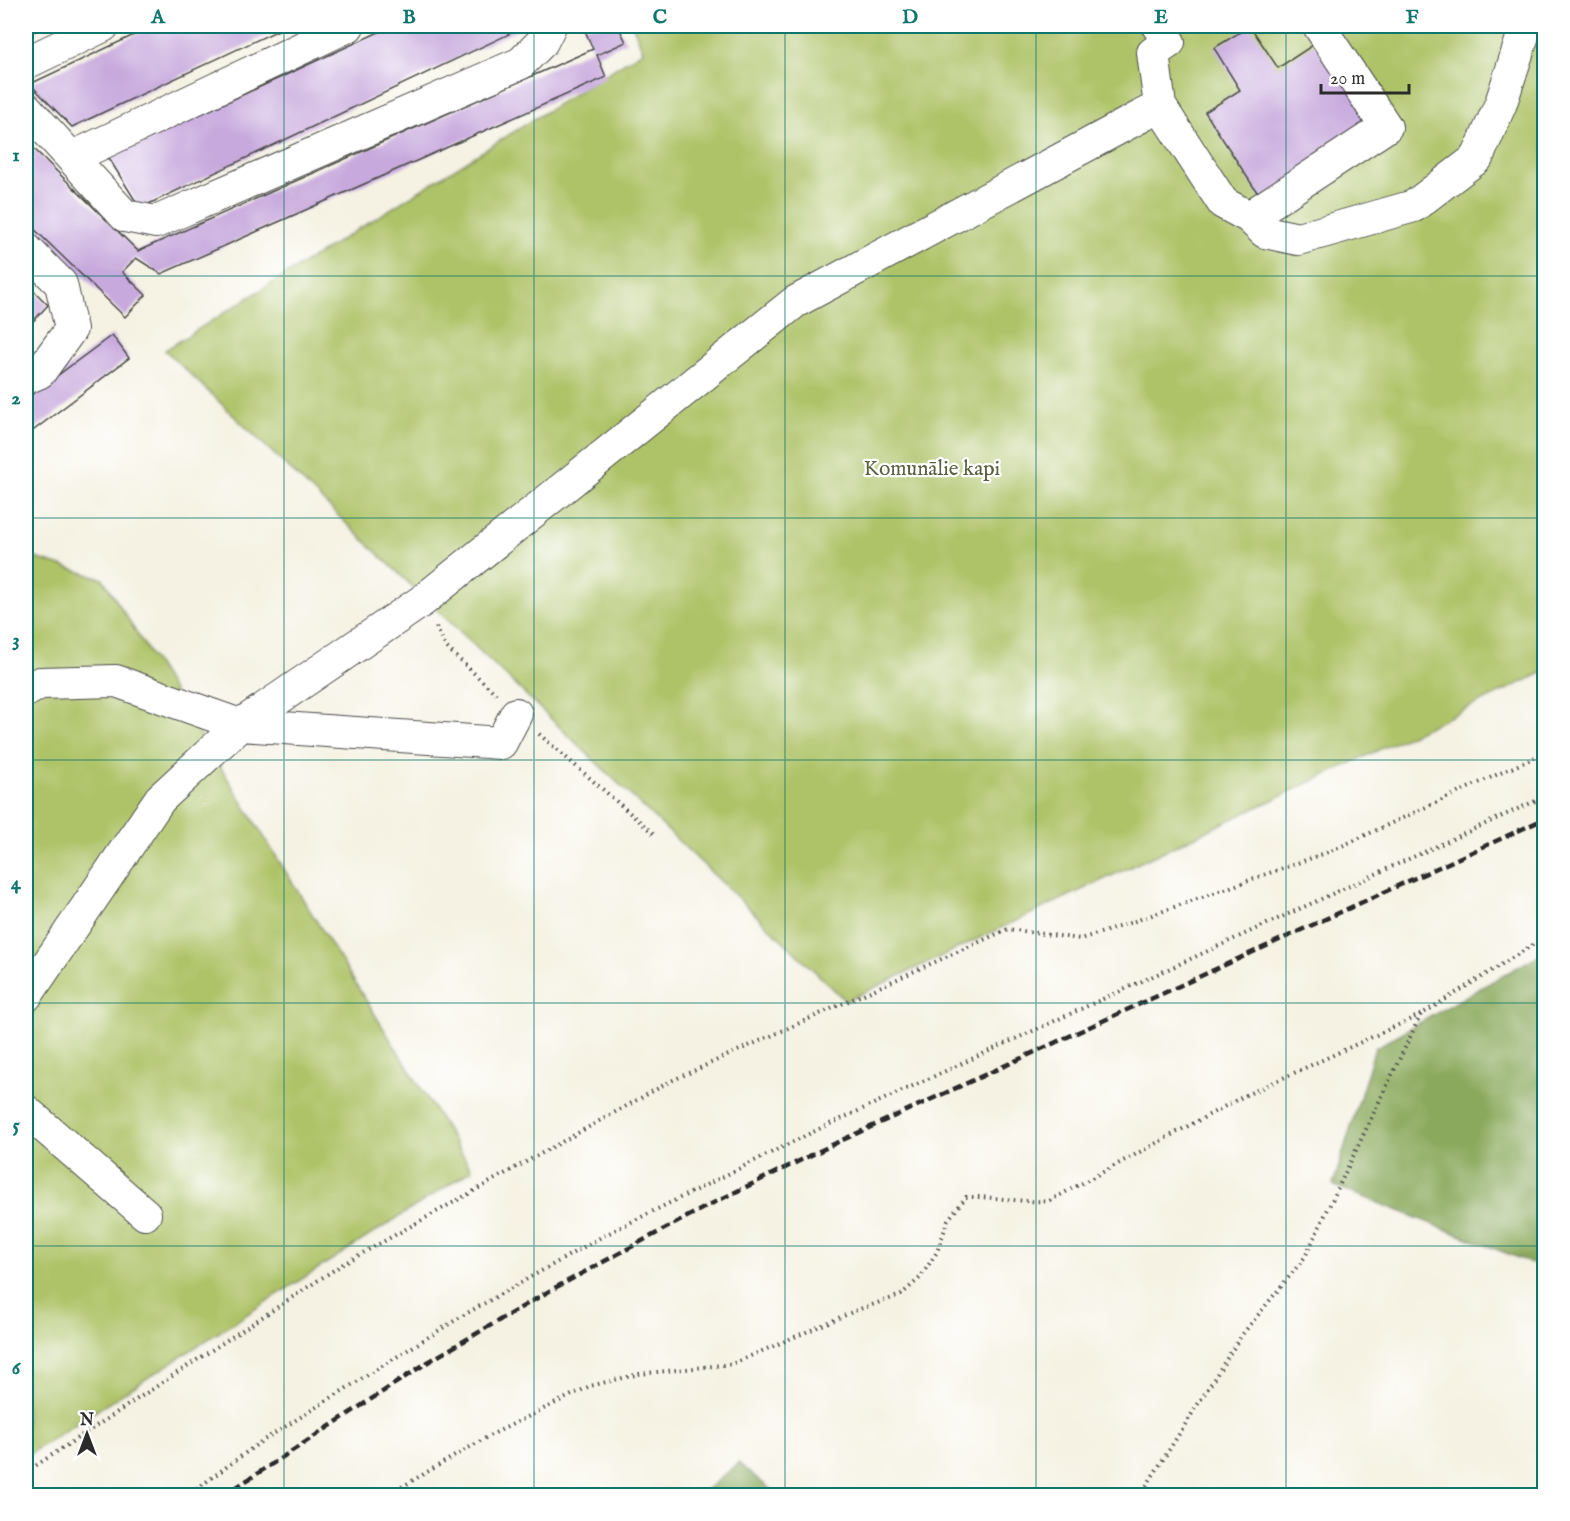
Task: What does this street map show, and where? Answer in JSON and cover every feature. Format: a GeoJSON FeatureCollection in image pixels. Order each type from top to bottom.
{"type":"FeatureCollection","features":[{"type":"Feature","properties":{"kind":"lane"},"geometry":{"type":"LineString","coordinates":[[26,63],[103,26]]}},
{"type":"Feature","properties":{"kind":"lane"},"geometry":{"type":"LineString","coordinates":[[73,157],[348,26]]}},
{"type":"Feature","properties":{"kind":"lane"},"geometry":{"type":"LineString","coordinates":[[26,108],[125,216],[156,222],[521,63],[542,42],[550,26]]}},
{"type":"Feature","properties":{"kind":"lane"},"geometry":{"type":"LineString","coordinates":[[1158,26],[1169,42],[1153,53],[1160,106],[1223,203],[1249,217],[1265,232],[1298,239],[1414,206],[1477,158],[1501,103],[1526,26]]}},
{"type":"Feature","properties":{"kind":"lane"},"geometry":{"type":"LineString","coordinates":[[1249,217],[1386,127],[1319,26]]}},
{"type":"Feature","properties":{"kind":"lane"},"geometry":{"type":"LineString","coordinates":[[26,996],[160,800],[240,725],[422,601],[795,302],[1160,106]]}},
{"type":"Feature","properties":{"kind":"lane"},"geometry":{"type":"LineString","coordinates":[[26,249],[61,284],[71,329],[40,372],[26,378]]}},
{"type":"Feature","properties":{"kind":"lane"},"geometry":{"type":"LineString","coordinates":[[26,691],[40,683],[116,681],[240,725],[501,743],[516,714]]}},
{"type":"Feature","properties":{"kind":"lane"},"geometry":{"type":"LineString","coordinates":[[26,1111],[145,1214]]}},
{"type":"Feature","properties":{"kind":"path"},"geometry":{"type":"LineString","coordinates":[[26,1472],[343,1264],[671,1081],[1008,929],[1080,939],[1110,930],[1331,851],[1545,753]]}},
{"type":"Feature","properties":{"kind":"path"},"geometry":{"type":"LineString","coordinates":[[188,1496],[259,1443],[462,1316],[605,1235],[821,1128],[1545,797]]}},
{"type":"Feature","properties":{"kind":"path"},"geometry":{"type":"LineString","coordinates":[[386,1496],[489,1436],[590,1386],[639,1374],[732,1364],[857,1310],[901,1295],[920,1278],[938,1252],[948,1220],[966,1197],[990,1196],[1028,1203],[1049,1201],[1244,1096],[1422,1014],[1545,938]]}},
{"type":"Feature","properties":{"kind":"path"},"geometry":{"type":"LineString","coordinates":[[1140,1496],[1241,1336],[1305,1257],[1422,1014]]}},
{"type":"Feature","properties":{"kind":"green space","name":"Komunālie kapi"},"geometry":{"type":"Polygon","coordinates":[[[633,26],[1544,26],[1544,672],[846,1001],[165,350],[643,51],[633,26]]]}},
{"type":"Feature","properties":{"kind":"green space"},"geometry":{"type":"Polygon","coordinates":[[[26,555],[103,579],[472,1170],[26,1456],[26,555]]]}},
{"type":"Feature","properties":{"kind":"green space"},"geometry":{"type":"Polygon","coordinates":[[[1544,952],[1544,1268],[1333,1185],[1375,1048],[1544,952]]]}},
{"type":"Feature","properties":{"kind":"green space"},"geometry":{"type":"Polygon","coordinates":[[[739,1463],[777,1495],[700,1495],[739,1463]]]}},
{"type":"Feature","properties":{"kind":"building"},"geometry":{"type":"Polygon","coordinates":[[[26,26],[45,26],[26,35],[26,26]]]}},
{"type":"Feature","properties":{"kind":"building"},"geometry":{"type":"Polygon","coordinates":[[[153,26],[287,26],[72,127],[30,84],[153,26]]]}},
{"type":"Feature","properties":{"kind":"building"},"geometry":{"type":"Polygon","coordinates":[[[392,26],[526,26],[140,208],[108,157],[392,26]]]}},
{"type":"Feature","properties":{"kind":"building"},"geometry":{"type":"Polygon","coordinates":[[[583,26],[618,26],[626,42],[597,55],[606,77],[161,274],[136,258],[122,272],[146,295],[125,317],[26,221],[26,141],[138,251],[593,49],[583,26]]]}},
{"type":"Feature","properties":{"kind":"building"},"geometry":{"type":"Polygon","coordinates":[[[1250,26],[1278,68],[1319,41],[1375,128],[1262,200],[1205,112],[1240,90],[1214,48],[1250,26]]]}},
{"type":"Feature","properties":{"kind":"building"},"geometry":{"type":"Polygon","coordinates":[[[26,283],[48,305],[26,329],[26,283]]]}},
{"type":"Feature","properties":{"kind":"building"},"geometry":{"type":"Polygon","coordinates":[[[112,335],[129,358],[26,436],[26,399],[112,335]]]}},
{"type":"Feature","properties":{"kind":"railway"},"geometry":{"type":"LineString","coordinates":[[223,1496],[428,1362],[551,1290],[711,1204],[838,1142],[1544,819]]}}]}
